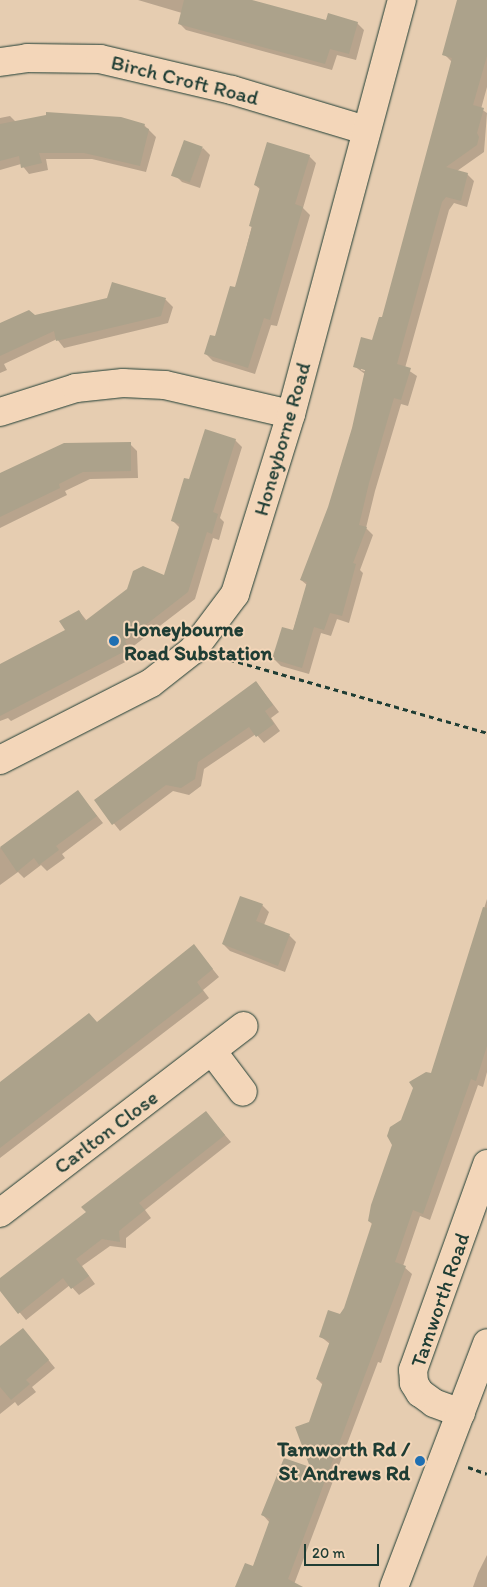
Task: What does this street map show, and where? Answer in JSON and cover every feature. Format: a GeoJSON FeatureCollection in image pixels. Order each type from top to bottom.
{"type":"FeatureCollection","features":[{"type":"Feature","properties":{"kind":"street","name":"Honeyborne Road"},"geometry":{"type":"LineString","coordinates":[[0,760],[151,683],[193,650],[235,594],[291,414],[365,130],[402,0]]}},
{"type":"Feature","properties":{"kind":"street","name":"Birch Croft Road"},"geometry":{"type":"LineString","coordinates":[[0,62],[27,58],[100,59],[232,90],[365,130]]}},
{"type":"Feature","properties":{"kind":"street"},"geometry":{"type":"LineString","coordinates":[[0,412],[76,388],[123,383],[165,385],[291,414]]}},
{"type":"Feature","properties":{"kind":"street","name":"Carlton Close"},"geometry":{"type":"LineString","coordinates":[[0,1214],[244,1026]]}},
{"type":"Feature","properties":{"kind":"street"},"geometry":{"type":"LineString","coordinates":[[212,1051],[243,1092]]}},
{"type":"Feature","properties":{"kind":"street","name":"Tamworth Road"},"geometry":{"type":"LineString","coordinates":[[461,1413],[434,1403],[420,1393],[414,1382],[414,1370],[487,1164]]}},
{"type":"Feature","properties":{"kind":"street"},"geometry":{"type":"LineString","coordinates":[[394,1587],[487,1342]]}},
{"type":"Feature","properties":{"kind":"path"},"geometry":{"type":"LineString","coordinates":[[193,650],[487,734]]}},
{"type":"Feature","properties":{"kind":"path"},"geometry":{"type":"LineString","coordinates":[[468,1467],[487,1474]]}},
{"type":"Feature","properties":{"kind":"building"},"geometry":{"type":"Polygon","coordinates":[[[184,0],[252,0],[326,20],[328,13],[358,22],[349,54],[330,49],[325,64],[178,24],[184,0]]]}},
{"type":"Feature","properties":{"kind":"building"},"geometry":{"type":"Polygon","coordinates":[[[457,0],[487,0],[487,56],[473,105],[484,108],[477,133],[479,137],[477,145],[446,167],[468,173],[461,201],[446,197],[442,202],[397,364],[411,368],[401,400],[394,398],[369,483],[359,525],[367,527],[353,563],[356,564],[342,616],[330,613],[324,630],[314,627],[302,668],[272,659],[282,627],[293,630],[307,582],[300,580],[328,507],[352,428],[365,370],[353,367],[361,337],[372,340],[379,317],[382,317],[452,58],[442,55],[457,0]]]}},
{"type":"Feature","properties":{"kind":"building"},"geometry":{"type":"Polygon","coordinates":[[[46,112],[121,117],[145,124],[144,127],[149,129],[140,166],[84,153],[39,153],[42,163],[21,168],[19,156],[0,161],[0,124],[46,115],[46,112]]]}},
{"type":"Feature","properties":{"kind":"building"},"geometry":{"type":"Polygon","coordinates":[[[184,140],[203,147],[190,183],[171,176],[184,140]]]}},
{"type":"Feature","properties":{"kind":"building"},"geometry":{"type":"Polygon","coordinates":[[[267,142],[310,155],[295,204],[303,207],[270,320],[264,318],[248,368],[204,354],[210,335],[215,336],[230,286],[235,287],[252,227],[249,226],[260,187],[254,185],[267,142]]]}},
{"type":"Feature","properties":{"kind":"building"},"geometry":{"type":"Polygon","coordinates":[[[112,282],[166,298],[161,316],[56,341],[54,331],[0,356],[0,323],[29,310],[35,315],[107,298],[112,282]]]}},
{"type":"Feature","properties":{"kind":"building"},"geometry":{"type":"Polygon","coordinates":[[[205,429],[236,439],[213,512],[218,514],[212,534],[207,532],[188,592],[125,641],[129,649],[0,716],[0,664],[65,630],[59,621],[79,610],[85,621],[127,589],[133,571],[143,566],[164,575],[180,524],[171,521],[184,478],[189,479],[205,429]]]}},
{"type":"Feature","properties":{"kind":"building"},"geometry":{"type":"Polygon","coordinates":[[[131,442],[131,471],[83,472],[59,484],[60,488],[0,517],[0,473],[64,443],[131,442]]]}},
{"type":"Feature","properties":{"kind":"building"},"geometry":{"type":"Polygon","coordinates":[[[256,681],[273,705],[265,711],[274,724],[256,737],[249,727],[198,762],[195,779],[181,788],[166,785],[112,825],[94,800],[256,681]]]}},
{"type":"Feature","properties":{"kind":"building"},"geometry":{"type":"Polygon","coordinates":[[[78,790],[97,816],[56,846],[59,850],[39,865],[34,858],[17,872],[0,847],[78,790]]]}},
{"type":"Feature","properties":{"kind":"building"},"geometry":{"type":"Polygon","coordinates":[[[240,896],[263,904],[256,921],[290,934],[278,966],[222,944],[240,896]]]}},
{"type":"Feature","properties":{"kind":"building"},"geometry":{"type":"Polygon","coordinates":[[[483,907],[487,908],[487,1046],[476,1081],[471,1079],[423,1214],[413,1210],[395,1262],[406,1266],[288,1579],[303,1587],[235,1587],[245,1563],[253,1566],[270,1519],[261,1515],[284,1458],[310,1467],[295,1427],[309,1422],[323,1382],[316,1379],[330,1341],[319,1337],[328,1310],[340,1314],[344,1308],[372,1223],[368,1221],[371,1205],[392,1145],[387,1136],[390,1127],[401,1120],[413,1088],[409,1082],[426,1072],[431,1073],[483,907]]]}},
{"type":"Feature","properties":{"kind":"building"},"geometry":{"type":"Polygon","coordinates":[[[194,944],[213,969],[197,982],[203,991],[0,1148],[0,1082],[89,1013],[97,1022],[194,944]]]}},
{"type":"Feature","properties":{"kind":"building"},"geometry":{"type":"Polygon","coordinates":[[[206,1111],[225,1135],[139,1203],[145,1210],[119,1231],[120,1242],[102,1239],[76,1259],[89,1276],[71,1289],[63,1278],[18,1314],[0,1291],[0,1278],[86,1212],[81,1207],[206,1111]]]}},
{"type":"Feature","properties":{"kind":"building"},"geometry":{"type":"Polygon","coordinates":[[[23,1328],[49,1360],[26,1380],[30,1384],[11,1400],[0,1387],[0,1346],[23,1328]]]}},
{"type":"Feature","properties":{"kind":"place","name":"Honeybourne Road Substation"},"geometry":{"type":"Point","coordinates":[114,641]}},
{"type":"Feature","properties":{"kind":"place","name":"Tamworth Rd / St Andrews Rd"},"geometry":{"type":"Point","coordinates":[420,1461]}}]}
